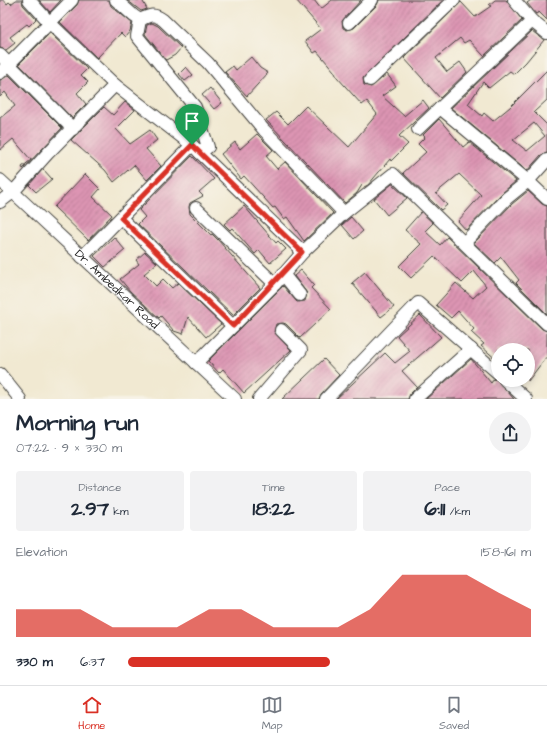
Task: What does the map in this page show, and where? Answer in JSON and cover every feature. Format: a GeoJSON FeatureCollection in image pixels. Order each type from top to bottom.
{"type":"FeatureCollection","features":[{"type":"Feature","properties":{"kind":"street"},"geometry":{"type":"LineString","coordinates":[[29,0],[50,23],[115,85],[196,149],[302,252]]}},
{"type":"Feature","properties":{"kind":"street"},"geometry":{"type":"LineString","coordinates":[[0,73],[72,0]]}},
{"type":"Feature","properties":{"kind":"street"},"geometry":{"type":"LineString","coordinates":[[116,0],[140,20]]}},
{"type":"Feature","properties":{"kind":"street"},"geometry":{"type":"LineString","coordinates":[[349,23],[372,0]]}},
{"type":"Feature","properties":{"kind":"street"},"geometry":{"type":"LineString","coordinates":[[370,80],[454,0]]}},
{"type":"Feature","properties":{"kind":"street"},"geometry":{"type":"LineString","coordinates":[[514,0],[532,21],[547,33]]}},
{"type":"Feature","properties":{"kind":"street"},"geometry":{"type":"LineString","coordinates":[[140,20],[151,15],[156,15],[203,58],[264,130],[344,213]]}},
{"type":"Feature","properties":{"kind":"street"},"geometry":{"type":"LineString","coordinates":[[82,257],[121,218],[196,149],[208,147],[195,107],[137,36],[140,20]]}},
{"type":"Feature","properties":{"kind":"street"},"geometry":{"type":"LineString","coordinates":[[418,129],[532,21]]}},
{"type":"Feature","properties":{"kind":"street"},"geometry":{"type":"LineString","coordinates":[[0,55],[73,129]]}},
{"type":"Feature","properties":{"kind":"street"},"geometry":{"type":"LineString","coordinates":[[0,202],[13,192],[48,153],[115,85]]}},
{"type":"Feature","properties":{"kind":"street"},"geometry":{"type":"LineString","coordinates":[[440,108],[528,181],[547,199]]}},
{"type":"Feature","properties":{"kind":"street"},"geometry":{"type":"LineString","coordinates":[[465,242],[507,198],[528,181],[547,160]]}},
{"type":"Feature","properties":{"kind":"street"},"geometry":{"type":"LineString","coordinates":[[196,363],[274,284],[302,252],[344,213],[393,174],[465,242],[547,324]]}},
{"type":"Feature","properties":{"kind":"street","name":"Dr. Ambedkar Road"},"geometry":{"type":"LineString","coordinates":[[0,180],[235,399]]}},
{"type":"Feature","properties":{"kind":"street"},"geometry":{"type":"LineString","coordinates":[[196,208],[274,284]]}},
{"type":"Feature","properties":{"kind":"street"},"geometry":{"type":"LineString","coordinates":[[121,218],[233,326]]}},
{"type":"Feature","properties":{"kind":"street"},"geometry":{"type":"LineString","coordinates":[[283,274],[300,295]]}},
{"type":"Feature","properties":{"kind":"street"},"geometry":{"type":"LineString","coordinates":[[326,399],[418,303],[491,367]]}},
{"type":"Feature","properties":{"kind":"street"},"geometry":{"type":"LineString","coordinates":[[259,399],[301,350],[281,330]]}},
{"type":"Feature","properties":{"kind":"street"},"geometry":{"type":"LineString","coordinates":[[415,399],[471,349]]}},
{"type":"Feature","properties":{"kind":"street"},"geometry":{"type":"LineString","coordinates":[[0,374],[20,399]]}},
{"type":"Feature","properties":{"kind":"street"},"geometry":{"type":"LineString","coordinates":[[513,387],[526,399]]}},
{"type":"Feature","properties":{"kind":"building"},"geometry":{"type":"Polygon","coordinates":[[[0,0],[4,0],[7,4],[9,2],[11,4],[16,0],[22,0],[23,5],[36,19],[29,26],[27,24],[10,37],[15,43],[6,50],[0,48],[0,0]]]}},
{"type":"Feature","properties":{"kind":"building"},"geometry":{"type":"Polygon","coordinates":[[[39,0],[61,0],[50,12],[39,0]]]}},
{"type":"Feature","properties":{"kind":"building"},"geometry":{"type":"Polygon","coordinates":[[[79,0],[109,0],[111,6],[132,23],[130,31],[125,37],[121,33],[97,58],[60,22],[77,5],[79,0]]]}},
{"type":"Feature","properties":{"kind":"building"},"geometry":{"type":"Polygon","coordinates":[[[127,0],[142,0],[147,9],[141,11],[127,0]]]}},
{"type":"Feature","properties":{"kind":"building"},"geometry":{"type":"Polygon","coordinates":[[[296,0],[314,0],[321,9],[332,0],[361,0],[342,21],[343,28],[347,30],[354,28],[377,5],[379,0],[443,0],[363,78],[364,85],[371,87],[387,74],[396,86],[382,96],[404,116],[423,100],[429,108],[399,136],[408,144],[391,161],[390,159],[368,185],[364,187],[362,185],[357,193],[345,203],[266,120],[276,112],[288,124],[306,106],[349,147],[377,114],[367,101],[362,105],[337,77],[334,71],[317,51],[314,53],[305,41],[321,29],[296,0]]]}},
{"type":"Feature","properties":{"kind":"building"},"geometry":{"type":"Polygon","coordinates":[[[495,0],[506,0],[522,20],[484,56],[469,40],[464,43],[460,38],[436,58],[447,72],[460,62],[467,72],[440,98],[404,58],[461,2],[475,17],[491,6],[489,5],[495,0]]]}},
{"type":"Feature","properties":{"kind":"building"},"geometry":{"type":"Polygon","coordinates":[[[531,0],[547,0],[547,20],[539,12],[536,14],[527,3],[531,0]]]}},
{"type":"Feature","properties":{"kind":"building"},"geometry":{"type":"Polygon","coordinates":[[[152,23],[158,26],[181,48],[175,55],[166,60],[145,34],[147,25],[152,23]]]}},
{"type":"Feature","properties":{"kind":"building"},"geometry":{"type":"Polygon","coordinates":[[[532,31],[544,40],[514,74],[510,71],[489,88],[483,82],[468,104],[482,116],[484,113],[493,121],[510,107],[547,70],[547,100],[534,112],[547,125],[547,153],[541,155],[527,171],[451,108],[532,31]],[[534,123],[513,140],[527,151],[545,136],[534,123]]]}},
{"type":"Feature","properties":{"kind":"building"},"geometry":{"type":"Polygon","coordinates":[[[50,33],[87,69],[81,75],[88,82],[77,93],[86,104],[72,118],[19,64],[50,33]]]}},
{"type":"Feature","properties":{"kind":"building"},"geometry":{"type":"Polygon","coordinates":[[[251,57],[260,68],[268,73],[247,96],[225,72],[233,66],[236,70],[251,57]]]}},
{"type":"Feature","properties":{"kind":"building"},"geometry":{"type":"Polygon","coordinates":[[[186,67],[193,75],[185,81],[179,74],[186,67]]]}},
{"type":"Feature","properties":{"kind":"building"},"geometry":{"type":"Polygon","coordinates":[[[9,75],[62,128],[23,169],[22,167],[31,160],[13,139],[0,150],[0,118],[15,106],[5,92],[0,97],[0,80],[9,75]]]}},
{"type":"Feature","properties":{"kind":"building"},"geometry":{"type":"Polygon","coordinates":[[[210,88],[222,103],[214,109],[202,95],[210,88]]]}},
{"type":"Feature","properties":{"kind":"building"},"geometry":{"type":"Polygon","coordinates":[[[125,102],[135,110],[116,129],[130,144],[150,130],[157,140],[146,149],[161,166],[147,180],[134,165],[114,182],[105,170],[71,140],[104,107],[113,115],[125,102]]]}},
{"type":"Feature","properties":{"kind":"building"},"geometry":{"type":"Polygon","coordinates":[[[439,119],[463,147],[469,142],[516,181],[502,193],[466,230],[458,221],[481,195],[459,174],[436,193],[447,205],[441,210],[403,173],[426,152],[418,144],[425,137],[423,135],[439,119]]]}},
{"type":"Feature","properties":{"kind":"building"},"geometry":{"type":"Polygon","coordinates":[[[257,134],[273,150],[266,156],[277,169],[285,162],[333,213],[304,241],[287,217],[284,219],[275,207],[273,208],[244,176],[241,179],[221,154],[235,142],[240,149],[257,134]]]}},
{"type":"Feature","properties":{"kind":"building"},"geometry":{"type":"Polygon","coordinates":[[[192,156],[214,179],[199,192],[203,196],[190,203],[190,214],[218,240],[260,288],[233,315],[138,224],[145,217],[139,210],[192,156]]]}},
{"type":"Feature","properties":{"kind":"building"},"geometry":{"type":"Polygon","coordinates":[[[43,169],[52,179],[36,192],[29,185],[43,169]]]}},
{"type":"Feature","properties":{"kind":"building"},"geometry":{"type":"Polygon","coordinates":[[[85,174],[100,189],[93,197],[112,215],[88,240],[54,207],[85,174]]]}},
{"type":"Feature","properties":{"kind":"building"},"geometry":{"type":"Polygon","coordinates":[[[392,184],[407,198],[387,215],[374,199],[392,184]]]}},
{"type":"Feature","properties":{"kind":"building"},"geometry":{"type":"Polygon","coordinates":[[[528,191],[542,204],[547,206],[547,314],[516,283],[519,280],[501,257],[495,263],[474,243],[512,204],[528,191]]]}},
{"type":"Feature","properties":{"kind":"building"},"geometry":{"type":"Polygon","coordinates":[[[244,206],[276,243],[278,241],[286,249],[270,263],[259,250],[255,254],[232,228],[230,230],[224,224],[244,206]]]}},
{"type":"Feature","properties":{"kind":"building"},"geometry":{"type":"Polygon","coordinates":[[[421,212],[433,223],[425,231],[440,245],[447,237],[542,329],[547,331],[547,356],[535,372],[535,343],[491,343],[491,355],[481,346],[484,344],[471,332],[474,329],[458,311],[451,318],[436,305],[456,283],[473,298],[486,286],[474,271],[462,283],[434,256],[411,278],[399,266],[421,244],[405,230],[421,212]]]}},
{"type":"Feature","properties":{"kind":"building"},"geometry":{"type":"Polygon","coordinates":[[[351,217],[363,231],[354,239],[342,225],[351,217]]]}},
{"type":"Feature","properties":{"kind":"building"},"geometry":{"type":"Polygon","coordinates":[[[114,237],[125,250],[105,267],[94,256],[114,237]]]}},
{"type":"Feature","properties":{"kind":"building"},"geometry":{"type":"Polygon","coordinates":[[[145,252],[157,263],[144,274],[156,286],[163,279],[172,288],[178,283],[221,324],[206,337],[188,317],[183,334],[174,331],[161,316],[159,318],[130,291],[120,279],[139,264],[136,260],[145,252]]]}},
{"type":"Feature","properties":{"kind":"building"},"geometry":{"type":"Polygon","coordinates":[[[301,270],[314,285],[311,288],[331,309],[300,338],[286,324],[276,324],[274,332],[291,350],[244,393],[223,369],[219,373],[208,361],[283,286],[297,302],[305,301],[307,293],[294,276],[301,270]]]}},
{"type":"Feature","properties":{"kind":"building"},"geometry":{"type":"Polygon","coordinates":[[[365,272],[394,307],[381,317],[352,283],[365,272]]]}},
{"type":"Feature","properties":{"kind":"building"},"geometry":{"type":"Polygon","coordinates":[[[420,315],[441,337],[402,371],[417,387],[410,394],[408,399],[336,399],[385,353],[395,363],[410,351],[397,336],[420,315]]]}},
{"type":"Feature","properties":{"kind":"building"},"geometry":{"type":"Polygon","coordinates":[[[324,359],[339,375],[321,394],[319,399],[282,399],[324,359]]]}},
{"type":"Feature","properties":{"kind":"building"},"geometry":{"type":"Polygon","coordinates":[[[471,359],[491,383],[491,387],[503,387],[514,399],[426,399],[471,359]]]}},
{"type":"Feature","properties":{"kind":"route"},"geometry":{"type":"LineString","coordinates":[[192,145],[302,252],[274,284],[233,326],[121,218],[192,145]]}}]}
